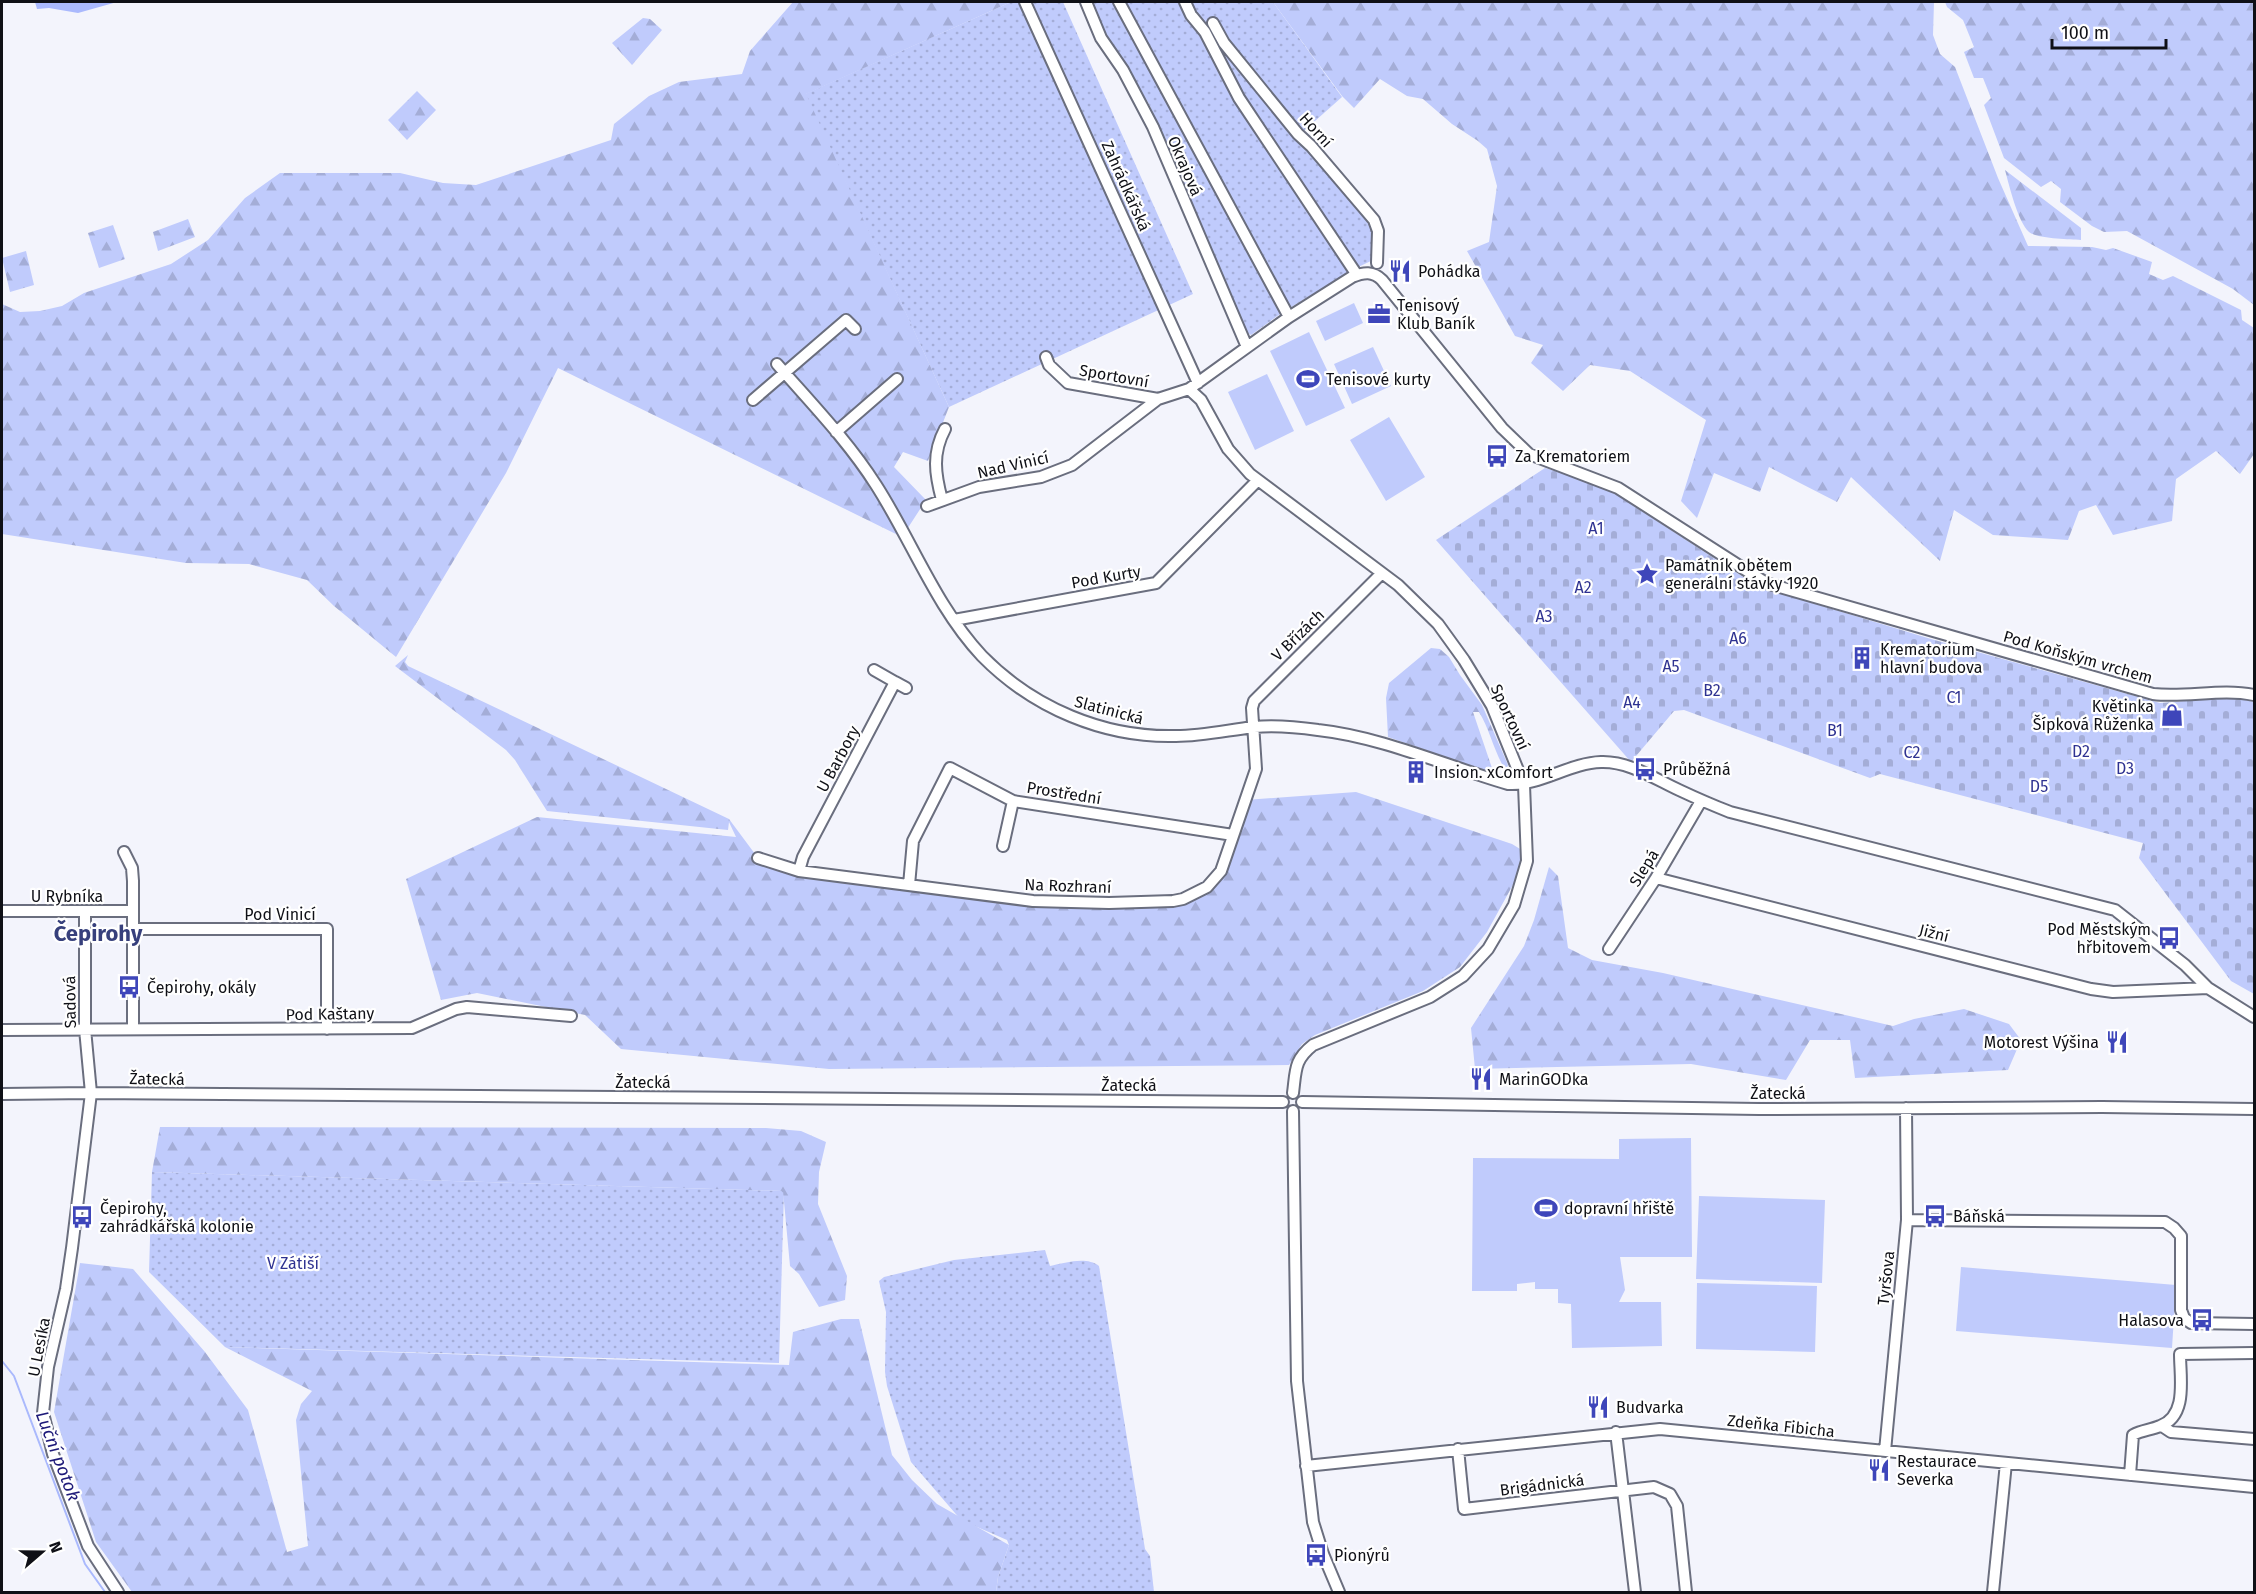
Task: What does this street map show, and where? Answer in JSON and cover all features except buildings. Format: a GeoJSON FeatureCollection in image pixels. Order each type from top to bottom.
{"type":"FeatureCollection","features":[{"type":"Feature","properties":{"kind":"street","name":"Zahrádkářská"},"geometry":{"type":"LineString","coordinates":[[1025,2],[1194,386]]}},
{"type":"Feature","properties":{"kind":"street","name":"Okrajová"},"geometry":{"type":"LineString","coordinates":[[1086,2],[1101,38],[1123,70],[1153,128],[1247,347]]}},
{"type":"Feature","properties":{"kind":"street"},"geometry":{"type":"LineString","coordinates":[[1119,2],[1288,317]]}},
{"type":"Feature","properties":{"kind":"street"},"geometry":{"type":"LineString","coordinates":[[1185,2],[1191,15],[1205,32],[1239,98],[1357,275]]}},
{"type":"Feature","properties":{"kind":"street","name":"Horní"},"geometry":{"type":"LineString","coordinates":[[1213,23],[1224,43],[1298,134],[1374,220],[1378,231],[1375,268]]}},
{"type":"Feature","properties":{"kind":"street","name":"Sportovní"},"geometry":{"type":"LineString","coordinates":[[1046,357],[1049,365],[1068,383],[1158,399],[1194,386],[1288,317],[1357,275],[1375,268]]}},
{"type":"Feature","properties":{"kind":"street","name":"Pod Koňským vrchem"},"geometry":{"type":"LineString","coordinates":[[1375,268],[1382,280],[1502,428],[1529,454],[1618,488],[1766,584],[1930,634],[2153,694],[2170,696],[2224,692],[2254,695]]}},
{"type":"Feature","properties":{"kind":"street"},"geometry":{"type":"LineString","coordinates":[[753,400],[780,368],[842,315],[855,329]]}},
{"type":"Feature","properties":{"kind":"street","name":"Slatinická"},"geometry":{"type":"LineString","coordinates":[[780,368],[836,432],[876,484],[954,620],[983,657],[1032,697],[1059,712],[1084,722],[1142,735],[1210,734],[1254,727],[1341,733],[1378,742],[1508,784],[1524,785]]}},
{"type":"Feature","properties":{"kind":"street"},"geometry":{"type":"LineString","coordinates":[[836,432],[897,379]]}},
{"type":"Feature","properties":{"kind":"street","name":"Sportovní"},"geometry":{"type":"LineString","coordinates":[[1194,386],[1228,449],[1258,480],[1398,585],[1438,624],[1464,660],[1492,706],[1524,785],[1527,861],[1514,905],[1488,949],[1462,976],[1431,997],[1313,1045],[1303,1053],[1297,1063],[1293,1093]]}},
{"type":"Feature","properties":{"kind":"street","name":"Nad Vinicí"},"geometry":{"type":"LineString","coordinates":[[927,506],[979,487],[1041,477],[1072,465],[1158,399]]}},
{"type":"Feature","properties":{"kind":"street"},"geometry":{"type":"LineString","coordinates":[[942,500],[935,469],[935,454],[945,429]]}},
{"type":"Feature","properties":{"kind":"street","name":"Pod Kurty"},"geometry":{"type":"LineString","coordinates":[[954,620],[1156,583],[1258,480]]}},
{"type":"Feature","properties":{"kind":"street","name":"V Břízách"},"geometry":{"type":"LineString","coordinates":[[1254,727],[1252,708],[1254,701],[1382,573]]}},
{"type":"Feature","properties":{"kind":"street"},"geometry":{"type":"LineString","coordinates":[[874,669],[906,688]]}},
{"type":"Feature","properties":{"kind":"street","name":"U Barbory"},"geometry":{"type":"LineString","coordinates":[[799,871],[804,857],[895,682]]}},
{"type":"Feature","properties":{"kind":"street","name":"Na Rozhraní"},"geometry":{"type":"LineString","coordinates":[[758,858],[799,871],[1033,901],[1173,901],[1183,899],[1207,887],[1221,871],[1256,769],[1254,727]]}},
{"type":"Feature","properties":{"kind":"street","name":"Prostřední"},"geometry":{"type":"LineString","coordinates":[[940,762],[1013,801],[1233,835]]}},
{"type":"Feature","properties":{"kind":"street"},"geometry":{"type":"LineString","coordinates":[[1524,785],[1600,762],[1620,764],[1730,812],[2115,910],[2185,966],[2208,988],[2254,1017]]}},
{"type":"Feature","properties":{"kind":"street"},"geometry":{"type":"LineString","coordinates":[[909,885],[913,841],[950,768]]}},
{"type":"Feature","properties":{"kind":"street"},"geometry":{"type":"LineString","coordinates":[[1003,846],[1013,801]]}},
{"type":"Feature","properties":{"kind":"street","name":"Slepá"},"geometry":{"type":"LineString","coordinates":[[1609,949],[1656,878],[1701,801]]}},
{"type":"Feature","properties":{"kind":"street"},"geometry":{"type":"LineString","coordinates":[[124,852],[132,868],[134,1029]]}},
{"type":"Feature","properties":{"kind":"street","name":"Jižní"},"geometry":{"type":"LineString","coordinates":[[1656,878],[2091,989],[2113,992],[2208,988]]}},
{"type":"Feature","properties":{"kind":"street","name":"U Rybníka"},"geometry":{"type":"LineString","coordinates":[[2,911],[133,911]]}},
{"type":"Feature","properties":{"kind":"street","name":"Sadová"},"geometry":{"type":"LineString","coordinates":[[85,911],[85,1029],[91,1093]]}},
{"type":"Feature","properties":{"kind":"street","name":"Pod Vinicí"},"geometry":{"type":"LineString","coordinates":[[133,929],[327,929],[327,1029]]}},
{"type":"Feature","properties":{"kind":"street","name":"Pod Kaštany"},"geometry":{"type":"LineString","coordinates":[[2,1030],[412,1028],[456,1009],[467,1007],[572,1016]]}},
{"type":"Feature","properties":{"kind":"street","name":"U Lesíka"},"geometry":{"type":"LineString","coordinates":[[91,1093],[70,1258],[48,1367],[43,1413],[53,1454],[88,1546],[118,1593]]}},
{"type":"Feature","properties":{"kind":"street"},"geometry":{"type":"LineString","coordinates":[[1293,1093],[1299,1095],[1302,1102],[1300,1108],[1293,1112],[1286,1108],[1283,1102],[1288,1094],[1293,1093]]}},
{"type":"Feature","properties":{"kind":"street","name":"Žatecká"},"geometry":{"type":"LineString","coordinates":[[2,1094],[1283,1102]]}},
{"type":"Feature","properties":{"kind":"street","name":"Žatecká"},"geometry":{"type":"LineString","coordinates":[[1302,1102],[1759,1108],[2102,1107],[2254,1110]]}},
{"type":"Feature","properties":{"kind":"street","name":"Tyršova"},"geometry":{"type":"LineString","coordinates":[[1885,1451],[1907,1220],[1906,1108]]}},
{"type":"Feature","properties":{"kind":"street"},"geometry":{"type":"LineString","coordinates":[[1293,1112],[1297,1381],[1313,1522],[1323,1554],[1340,1593]]}},
{"type":"Feature","properties":{"kind":"street"},"geometry":{"type":"LineString","coordinates":[[1907,1220],[2165,1222],[2181,1236],[2181,1310],[2184,1318],[2191,1323],[2254,1324]]}},
{"type":"Feature","properties":{"kind":"street"},"geometry":{"type":"LineString","coordinates":[[2130,1475],[2133,1435],[2162,1426],[2173,1419],[2179,1408],[2180,1354],[2254,1353]]}},
{"type":"Feature","properties":{"kind":"street"},"geometry":{"type":"LineString","coordinates":[[2162,1426],[2171,1432],[2254,1439]]}},
{"type":"Feature","properties":{"kind":"street","name":"Zdeňka Fibicha"},"geometry":{"type":"LineString","coordinates":[[1306,1466],[1660,1429],[2254,1488]]}},
{"type":"Feature","properties":{"kind":"street"},"geometry":{"type":"LineString","coordinates":[[1616,1432],[1635,1593]]}},
{"type":"Feature","properties":{"kind":"street","name":"Brigádnická"},"geometry":{"type":"LineString","coordinates":[[1458,1449],[1464,1509],[1654,1487],[1670,1494],[1677,1506],[1686,1593]]}},
{"type":"Feature","properties":{"kind":"street"},"geometry":{"type":"LineString","coordinates":[[1993,1593],[2006,1463]]}},
{"type":"Feature","properties":{"kind":"green space"},"geometry":{"type":"Polygon","coordinates":[[[793,2],[1011,2],[806,94],[949,407],[928,461],[903,452],[894,467],[926,500],[902,537],[558,368],[506,473],[396,657],[334,606],[307,580],[249,564],[186,563],[2,534],[2,304],[20,312],[40,311],[62,306],[84,293],[171,264],[208,240],[245,198],[280,173],[400,173],[443,183],[476,185],[611,140],[614,124],[649,96],[679,82],[742,74],[750,51],[793,2]]]}},
{"type":"Feature","properties":{"kind":"green space"},"geometry":{"type":"Polygon","coordinates":[[[1011,2],[1063,2],[1193,294],[949,407],[805,94],[1011,2]]]}},
{"type":"Feature","properties":{"kind":"green space"},"geometry":{"type":"Polygon","coordinates":[[[1091,2],[1273,2],[1342,97],[1297,137],[1371,225],[1373,260],[1283,312],[1251,335],[1248,333],[1149,104],[1098,20],[1091,2]]]}},
{"type":"Feature","properties":{"kind":"green space"},"geometry":{"type":"Polygon","coordinates":[[[1273,2],[1934,2],[1933,35],[1940,54],[1955,67],[1998,178],[2028,246],[2092,247],[2106,250],[2113,248],[2152,262],[2149,274],[2163,280],[2173,276],[2241,310],[2242,320],[2254,328],[2254,454],[2240,474],[2216,451],[2176,479],[2172,521],[2113,535],[2096,505],[2079,511],[2068,540],[1993,535],[1954,510],[1940,561],[1851,477],[1837,502],[1769,467],[1760,492],[1714,473],[1697,518],[1681,501],[1706,420],[1630,371],[1590,365],[1563,391],[1531,363],[1543,345],[1515,336],[1467,251],[1489,242],[1497,186],[1487,149],[1452,124],[1423,99],[1407,96],[1380,79],[1354,108],[1342,96],[1273,2]]]}},
{"type":"Feature","properties":{"kind":"green space"},"geometry":{"type":"Polygon","coordinates":[[[1945,2],[2254,2],[2254,305],[2233,289],[2127,231],[2104,232],[2092,226],[2060,202],[2061,189],[2051,181],[2041,187],[2004,158],[1984,105],[1991,98],[1983,78],[1974,78],[1964,52],[1974,47],[1963,20],[1947,7],[1945,2]]]}},
{"type":"Feature","properties":{"kind":"green space"},"geometry":{"type":"Polygon","coordinates":[[[643,18],[650,19],[662,30],[632,65],[612,43],[643,18]]]}},
{"type":"Feature","properties":{"kind":"green space"},"geometry":{"type":"Polygon","coordinates":[[[417,91],[436,110],[407,140],[388,120],[417,91]]]}},
{"type":"Feature","properties":{"kind":"green space"},"geometry":{"type":"Polygon","coordinates":[[[2005,170],[2081,228],[2081,240],[2046,237],[2029,232],[2011,194],[2005,170]]]}},
{"type":"Feature","properties":{"kind":"green space"},"geometry":{"type":"Polygon","coordinates":[[[188,219],[195,237],[158,251],[153,232],[188,219]]]}},
{"type":"Feature","properties":{"kind":"green space"},"geometry":{"type":"Polygon","coordinates":[[[113,225],[125,259],[99,268],[88,233],[113,225]]]}},
{"type":"Feature","properties":{"kind":"green space"},"geometry":{"type":"Polygon","coordinates":[[[26,251],[34,285],[10,292],[2,258],[26,251]]]}},
{"type":"Feature","properties":{"kind":"green space","name":"Tenisové kurty"},"geometry":{"type":"Polygon","coordinates":[[[1354,303],[1363,323],[1325,341],[1316,321],[1354,303]]]}},
{"type":"Feature","properties":{"kind":"green space","name":"Tenisové kurty"},"geometry":{"type":"Polygon","coordinates":[[[1309,332],[1345,408],[1306,426],[1270,351],[1309,332]]]}},
{"type":"Feature","properties":{"kind":"green space","name":"Tenisové kurty"},"geometry":{"type":"Polygon","coordinates":[[[1373,347],[1391,386],[1352,404],[1334,364],[1373,347]]]}},
{"type":"Feature","properties":{"kind":"green space","name":"Tenisové kurty"},"geometry":{"type":"Polygon","coordinates":[[[1267,374],[1294,431],[1255,450],[1228,392],[1267,374]]]}},
{"type":"Feature","properties":{"kind":"green space","name":"Tenisové kurty"},"geometry":{"type":"Polygon","coordinates":[[[1389,417],[1425,477],[1386,501],[1350,440],[1389,417]]]}},
{"type":"Feature","properties":{"kind":"green space"},"geometry":{"type":"Polygon","coordinates":[[[1545,468],[1600,484],[1757,586],[1931,639],[2160,703],[2234,697],[2254,702],[2254,994],[2231,981],[2139,858],[2143,843],[1880,774],[1870,778],[1684,710],[1674,711],[1631,762],[1436,540],[1545,468]]]}},
{"type":"Feature","properties":{"kind":"green space"},"geometry":{"type":"Polygon","coordinates":[[[1431,648],[1440,649],[1449,657],[1482,705],[1508,765],[1506,771],[1479,712],[1473,712],[1494,774],[1388,737],[1386,698],[1389,683],[1431,648]]]}},
{"type":"Feature","properties":{"kind":"green space"},"geometry":{"type":"Polygon","coordinates":[[[408,655],[405,662],[408,666],[729,819],[758,858],[799,871],[1033,901],[1173,901],[1204,889],[1222,867],[1245,800],[1356,792],[1512,844],[1525,852],[1520,872],[1487,932],[1460,967],[1423,991],[1315,1035],[1302,1044],[1289,1065],[829,1069],[621,1049],[585,1015],[477,993],[441,1000],[406,879],[537,817],[736,837],[729,822],[728,830],[547,811],[515,760],[506,750],[395,666],[408,655]]]}},
{"type":"Feature","properties":{"kind":"green space"},"geometry":{"type":"Polygon","coordinates":[[[1549,867],[1558,876],[1568,948],[1592,960],[1663,973],[1893,1026],[1914,1019],[1964,1009],[2009,1024],[2021,1040],[2008,1070],[1855,1078],[1850,1040],[1810,1040],[1786,1080],[1691,1064],[1475,1069],[1471,1028],[1524,946],[1549,867]]]}},
{"type":"Feature","properties":{"kind":"green space"},"geometry":{"type":"Polygon","coordinates":[[[160,1127],[766,1128],[801,1131],[826,1142],[819,1172],[818,1204],[847,1276],[845,1300],[819,1307],[799,1274],[790,1266],[783,1191],[152,1172],[160,1127]]]}},
{"type":"Feature","properties":{"kind":"green space","name":"dopravní hřiště"},"geometry":{"type":"Polygon","coordinates":[[[1691,1138],[1692,1257],[1620,1257],[1625,1290],[1619,1302],[1661,1302],[1662,1346],[1572,1348],[1571,1304],[1558,1303],[1558,1289],[1535,1289],[1535,1282],[1517,1284],[1517,1291],[1472,1291],[1473,1158],[1619,1159],[1619,1139],[1691,1138]]]}},
{"type":"Feature","properties":{"kind":"green space","name":"V Zátiší"},"geometry":{"type":"Polygon","coordinates":[[[152,1172],[784,1191],[779,1363],[225,1347],[149,1272],[152,1172]]]}},
{"type":"Feature","properties":{"kind":"green space"},"geometry":{"type":"Polygon","coordinates":[[[1699,1196],[1825,1200],[1822,1283],[1696,1279],[1699,1196]]]}},
{"type":"Feature","properties":{"kind":"green space"},"geometry":{"type":"Polygon","coordinates":[[[1045,1250],[1050,1266],[1088,1261],[1099,1266],[1145,1549],[1150,1556],[1154,1592],[996,1592],[998,1577],[1009,1545],[1007,1540],[961,1520],[911,1462],[887,1386],[885,1372],[886,1312],[879,1281],[884,1277],[954,1260],[1045,1250]]]}},
{"type":"Feature","properties":{"kind":"green space"},"geometry":{"type":"Polygon","coordinates":[[[80,1263],[133,1269],[205,1352],[248,1410],[287,1552],[308,1546],[296,1420],[301,1404],[312,1391],[225,1347],[789,1365],[793,1332],[841,1319],[859,1319],[892,1455],[912,1480],[937,1504],[1009,1545],[998,1577],[996,1592],[132,1592],[96,1542],[54,1412],[80,1263]]]}},
{"type":"Feature","properties":{"kind":"green space"},"geometry":{"type":"Polygon","coordinates":[[[1961,1267],[2176,1285],[2172,1348],[1956,1331],[1961,1267]]]}},
{"type":"Feature","properties":{"kind":"green space"},"geometry":{"type":"Polygon","coordinates":[[[1697,1283],[1817,1286],[1815,1352],[1696,1349],[1697,1283]]]}},
{"type":"Feature","properties":{"kind":"shaded area"},"geometry":{"type":"Polygon","coordinates":[[[35,2],[117,2],[78,13],[49,8],[37,9],[35,2]]]}},
{"type":"Feature","properties":{"kind":"waterway","name":"Luční potok"},"geometry":{"type":"LineString","coordinates":[[2,1361],[14,1376],[85,1564],[105,1592]]}},
{"type":"Feature","properties":{"kind":"place","name":"Pohádka"},"geometry":{"type":"Point","coordinates":[1400,271]}},
{"type":"Feature","properties":{"kind":"place","name":"Tenisový Klub Baník"},"geometry":{"type":"Point","coordinates":[1379,314]}},
{"type":"Feature","properties":{"kind":"place","name":"Tenisové kurty"},"geometry":{"type":"Point","coordinates":[1308,379]}},
{"type":"Feature","properties":{"kind":"place","name":"Za Krematoriem"},"geometry":{"type":"Point","coordinates":[1497,456]}},
{"type":"Feature","properties":{"kind":"place","name":"Památník obětem generální stávky 1920"},"geometry":{"type":"Point","coordinates":[1647,574]}},
{"type":"Feature","properties":{"kind":"place","name":"Krematorium hlavní budova"},"geometry":{"type":"Point","coordinates":[1862,658]}},
{"type":"Feature","properties":{"kind":"place","name":"Květinka Šípková Růženka"},"geometry":{"type":"Point","coordinates":[2172,715]}},
{"type":"Feature","properties":{"kind":"place","name":"Průběžná"},"geometry":{"type":"Point","coordinates":[1645,769]}},
{"type":"Feature","properties":{"kind":"place","name":"Insion. xComfort"},"geometry":{"type":"Point","coordinates":[1416,772]}},
{"type":"Feature","properties":{"kind":"place","name":"Pod Městským hřbitovem"},"geometry":{"type":"Point","coordinates":[2169,938]}},
{"type":"Feature","properties":{"kind":"place","name":"Čepirohy, okály"},"geometry":{"type":"Point","coordinates":[129,987]}},
{"type":"Feature","properties":{"kind":"place","name":"Motorest Výšina"},"geometry":{"type":"Point","coordinates":[2117,1042]}},
{"type":"Feature","properties":{"kind":"place","name":"MarinGODka"},"geometry":{"type":"Point","coordinates":[1481,1079]}},
{"type":"Feature","properties":{"kind":"place","name":"dopravní hřiště"},"geometry":{"type":"Point","coordinates":[1546,1208]}},
{"type":"Feature","properties":{"kind":"place","name":"Báňská"},"geometry":{"type":"Point","coordinates":[1935,1216]}},
{"type":"Feature","properties":{"kind":"place","name":"Čepirohy, zahrádkářská kolonie"},"geometry":{"type":"Point","coordinates":[82,1217]}},
{"type":"Feature","properties":{"kind":"place","name":"Halasova"},"geometry":{"type":"Point","coordinates":[2202,1320]}},
{"type":"Feature","properties":{"kind":"place","name":"Budvarka"},"geometry":{"type":"Point","coordinates":[1598,1407]}},
{"type":"Feature","properties":{"kind":"place","name":"Restaurace Severka"},"geometry":{"type":"Point","coordinates":[1879,1470]}},
{"type":"Feature","properties":{"kind":"place","name":"Pionýrů"},"geometry":{"type":"Point","coordinates":[1316,1555]}},
{"type":"Feature","properties":{"kind":"district","name":"Čepirohy"},"geometry":{"type":"Point","coordinates":[98,933]}},
{"type":"Feature","properties":{"kind":"park label","name":"A1"},"geometry":{"type":"Point","coordinates":[1596,528]}},
{"type":"Feature","properties":{"kind":"park label","name":"A2"},"geometry":{"type":"Point","coordinates":[1583,587]}},
{"type":"Feature","properties":{"kind":"park label","name":"A3"},"geometry":{"type":"Point","coordinates":[1544,616]}},
{"type":"Feature","properties":{"kind":"park label","name":"A6"},"geometry":{"type":"Point","coordinates":[1738,638]}},
{"type":"Feature","properties":{"kind":"park label","name":"A5"},"geometry":{"type":"Point","coordinates":[1671,666]}},
{"type":"Feature","properties":{"kind":"park label","name":"B2"},"geometry":{"type":"Point","coordinates":[1712,690]}},
{"type":"Feature","properties":{"kind":"park label","name":"C1"},"geometry":{"type":"Point","coordinates":[1954,697]}},
{"type":"Feature","properties":{"kind":"park label","name":"A4"},"geometry":{"type":"Point","coordinates":[1632,702]}},
{"type":"Feature","properties":{"kind":"park label","name":"B1"},"geometry":{"type":"Point","coordinates":[1835,730]}},
{"type":"Feature","properties":{"kind":"park label","name":"D2"},"geometry":{"type":"Point","coordinates":[2081,751]}},
{"type":"Feature","properties":{"kind":"park label","name":"C2"},"geometry":{"type":"Point","coordinates":[1912,752]}},
{"type":"Feature","properties":{"kind":"park label","name":"D3"},"geometry":{"type":"Point","coordinates":[2125,768]}},
{"type":"Feature","properties":{"kind":"park label","name":"D5"},"geometry":{"type":"Point","coordinates":[2039,786]}}]}
